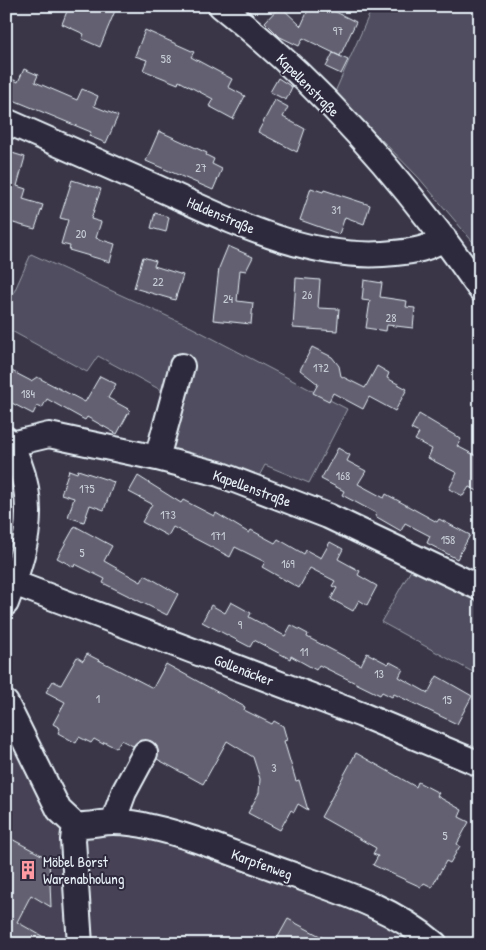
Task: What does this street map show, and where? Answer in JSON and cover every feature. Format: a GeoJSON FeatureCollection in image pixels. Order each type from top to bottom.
{"type":"FeatureCollection","features":[{"type":"Feature","properties":{"kind":"street","name":"Kapellenstraße"},"geometry":{"type":"LineString","coordinates":[[221,6],[281,57],[386,166],[444,238],[480,289]]}},
{"type":"Feature","properties":{"kind":"street","name":"Haldenstraße"},"geometry":{"type":"LineString","coordinates":[[6,121],[222,216],[304,246],[342,253],[381,254],[418,250],[434,246],[444,238]]}},
{"type":"Feature","properties":{"kind":"street"},"geometry":{"type":"LineString","coordinates":[[157,458],[182,366]]}},
{"type":"Feature","properties":{"kind":"street","name":"Kapellenstraße"},"geometry":{"type":"LineString","coordinates":[[9,441],[49,434],[219,474],[328,516],[480,588]]}},
{"type":"Feature","properties":{"kind":"street"},"geometry":{"type":"LineString","coordinates":[[9,441],[24,475],[28,509],[26,546],[9,588]]}},
{"type":"Feature","properties":{"kind":"street","name":"Gollenäcker"},"geometry":{"type":"LineString","coordinates":[[9,588],[362,716],[480,764]]}},
{"type":"Feature","properties":{"kind":"street"},"geometry":{"type":"LineString","coordinates":[[6,703],[59,810],[76,825],[73,840],[80,944]]}},
{"type":"Feature","properties":{"kind":"street"},"geometry":{"type":"LineString","coordinates":[[113,822],[124,792],[145,753]]}},
{"type":"Feature","properties":{"kind":"street","name":"Karpfenweg"},"geometry":{"type":"LineString","coordinates":[[76,825],[113,822],[151,826],[186,837],[348,894],[387,910],[420,930],[436,944]]}},
{"type":"Feature","properties":{"kind":"shaded area"},"geometry":{"type":"Polygon","coordinates":[[[373,6],[480,6],[478,248],[419,178],[335,92],[373,6]]]}},
{"type":"Feature","properties":{"kind":"shaded area"},"geometry":{"type":"Polygon","coordinates":[[[31,254],[191,327],[347,409],[309,483],[265,465],[257,480],[170,454],[181,401],[98,356],[87,372],[6,328],[6,310],[31,254]]]}},
{"type":"Feature","properties":{"kind":"shaded area"},"geometry":{"type":"Polygon","coordinates":[[[418,558],[480,588],[480,676],[381,622],[418,558]]]}},
{"type":"Feature","properties":{"kind":"shaded area"},"geometry":{"type":"Polygon","coordinates":[[[6,743],[33,756],[59,810],[195,840],[434,944],[6,944],[6,743]]]}},
{"type":"Feature","properties":{"kind":"building"},"geometry":{"type":"Polygon","coordinates":[[[69,6],[117,6],[100,47],[82,39],[84,34],[62,24],[69,6]]]}},
{"type":"Feature","properties":{"kind":"building"},"geometry":{"type":"Polygon","coordinates":[[[280,6],[301,26],[310,6],[336,6],[334,11],[356,22],[340,56],[303,38],[299,46],[280,37],[265,22],[280,6]]]}},
{"type":"Feature","properties":{"kind":"building"},"geometry":{"type":"Polygon","coordinates":[[[145,30],[194,52],[191,57],[232,79],[228,87],[245,96],[233,119],[209,106],[213,99],[179,81],[178,84],[143,70],[147,60],[135,56],[145,30]]]}},
{"type":"Feature","properties":{"kind":"building"},"geometry":{"type":"Polygon","coordinates":[[[333,53],[348,60],[341,74],[326,67],[333,53]]]}},
{"type":"Feature","properties":{"kind":"building"},"geometry":{"type":"Polygon","coordinates":[[[24,69],[38,75],[35,82],[77,100],[82,89],[98,96],[94,106],[118,116],[106,143],[89,136],[91,132],[6,97],[6,76],[18,82],[24,69]]]}},
{"type":"Feature","properties":{"kind":"building"},"geometry":{"type":"Polygon","coordinates":[[[278,78],[292,87],[286,100],[270,92],[278,78]]]}},
{"type":"Feature","properties":{"kind":"building"},"geometry":{"type":"Polygon","coordinates":[[[275,100],[288,107],[283,117],[305,129],[297,152],[258,132],[275,100]]]}},
{"type":"Feature","properties":{"kind":"building"},"geometry":{"type":"Polygon","coordinates":[[[159,131],[207,153],[206,155],[214,159],[212,164],[222,169],[213,190],[146,161],[159,131]]]}},
{"type":"Feature","properties":{"kind":"building"},"geometry":{"type":"Polygon","coordinates":[[[9,152],[25,157],[17,186],[26,189],[23,199],[43,205],[35,229],[6,221],[6,162],[9,152]]]}},
{"type":"Feature","properties":{"kind":"building"},"geometry":{"type":"Polygon","coordinates":[[[72,180],[101,189],[91,219],[101,222],[96,238],[115,244],[110,262],[69,250],[70,246],[61,244],[68,220],[60,218],[72,180]]]}},
{"type":"Feature","properties":{"kind":"building"},"geometry":{"type":"Polygon","coordinates":[[[311,188],[323,192],[324,190],[370,205],[364,224],[345,217],[339,234],[300,220],[311,188]]]}},
{"type":"Feature","properties":{"kind":"building"},"geometry":{"type":"Polygon","coordinates":[[[155,213],[169,217],[166,232],[151,228],[155,213]]]}},
{"type":"Feature","properties":{"kind":"building"},"geometry":{"type":"Polygon","coordinates":[[[228,246],[253,257],[246,271],[240,270],[237,301],[253,303],[251,324],[213,320],[219,268],[228,246]]]}},
{"type":"Feature","properties":{"kind":"building"},"geometry":{"type":"Polygon","coordinates":[[[143,257],[156,261],[154,266],[183,275],[175,300],[134,288],[143,257]]]}},
{"type":"Feature","properties":{"kind":"building"},"geometry":{"type":"Polygon","coordinates":[[[296,278],[320,280],[318,308],[339,309],[337,331],[293,328],[296,278]]]}},
{"type":"Feature","properties":{"kind":"building"},"geometry":{"type":"Polygon","coordinates":[[[364,280],[382,283],[380,297],[407,301],[406,307],[415,308],[413,328],[387,325],[386,331],[366,328],[370,301],[362,300],[364,280]]]}},
{"type":"Feature","properties":{"kind":"building"},"geometry":{"type":"Polygon","coordinates":[[[312,347],[332,357],[339,366],[341,376],[365,388],[377,366],[389,373],[387,378],[407,389],[395,411],[369,397],[363,409],[333,393],[329,401],[313,393],[318,384],[300,370],[312,347]]]}},
{"type":"Feature","properties":{"kind":"building"},"geometry":{"type":"Polygon","coordinates":[[[6,368],[31,381],[37,377],[85,402],[100,376],[116,384],[108,398],[130,410],[117,434],[87,417],[85,420],[47,399],[42,408],[37,406],[33,414],[6,400],[6,368]]]}},
{"type":"Feature","properties":{"kind":"building"},"geometry":{"type":"Polygon","coordinates":[[[419,414],[461,439],[457,446],[480,458],[480,492],[469,487],[463,496],[449,489],[457,473],[428,458],[432,449],[415,440],[419,433],[411,429],[419,414]]]}},
{"type":"Feature","properties":{"kind":"building"},"geometry":{"type":"Polygon","coordinates":[[[338,448],[350,455],[347,461],[366,471],[358,484],[384,498],[386,494],[437,522],[439,519],[470,535],[457,559],[427,543],[430,536],[405,523],[401,531],[375,516],[376,513],[342,495],[344,491],[321,479],[338,448]]]}},
{"type":"Feature","properties":{"kind":"building"},"geometry":{"type":"Polygon","coordinates":[[[69,470],[77,473],[78,470],[114,482],[104,510],[90,505],[84,522],[68,517],[74,498],[61,494],[69,470]]]}},
{"type":"Feature","properties":{"kind":"building"},"geometry":{"type":"Polygon","coordinates":[[[138,476],[181,503],[183,500],[214,516],[216,513],[249,533],[251,530],[275,543],[278,539],[304,554],[306,550],[321,558],[330,542],[343,549],[338,559],[360,571],[358,575],[377,586],[367,605],[359,600],[353,611],[331,599],[337,588],[332,586],[335,581],[310,568],[299,588],[262,567],[265,562],[235,547],[230,557],[173,527],[168,536],[142,522],[152,504],[129,492],[138,476]]]}},
{"type":"Feature","properties":{"kind":"building"},"geometry":{"type":"Polygon","coordinates":[[[75,526],[112,546],[104,561],[141,582],[145,575],[178,594],[167,615],[103,583],[105,579],[75,564],[74,567],[57,558],[75,526]]]}},
{"type":"Feature","properties":{"kind":"building"},"geometry":{"type":"Polygon","coordinates":[[[231,602],[251,613],[249,617],[285,636],[291,625],[308,634],[307,637],[361,665],[367,653],[388,664],[390,662],[403,669],[399,677],[428,693],[437,676],[472,696],[457,724],[394,694],[392,697],[382,692],[380,695],[319,665],[316,670],[291,656],[290,659],[254,640],[250,647],[202,622],[211,605],[225,613],[231,602]]]}},
{"type":"Feature","properties":{"kind":"building"},"geometry":{"type":"Polygon","coordinates":[[[87,654],[153,688],[166,664],[245,707],[244,710],[272,724],[274,721],[283,726],[287,740],[284,741],[296,781],[299,780],[308,810],[298,804],[294,812],[291,810],[280,830],[248,813],[259,793],[260,779],[253,757],[227,741],[203,784],[157,759],[157,746],[151,741],[138,741],[133,746],[121,740],[116,748],[94,739],[91,743],[79,737],[76,743],[58,733],[60,728],[53,724],[65,702],[46,692],[53,681],[61,685],[77,657],[83,661],[87,654]]]}},
{"type":"Feature","properties":{"kind":"building"},"geometry":{"type":"Polygon","coordinates":[[[356,753],[416,787],[418,782],[439,793],[437,796],[462,810],[459,817],[469,822],[457,844],[460,846],[450,863],[446,861],[432,887],[424,883],[421,887],[373,865],[378,856],[373,854],[376,848],[321,817],[356,753]]]}},
{"type":"Feature","properties":{"kind":"building","name":"Möbel Borst Warenabholung"},"geometry":{"type":"Polygon","coordinates":[[[6,836],[49,859],[51,907],[31,895],[17,922],[56,944],[6,944],[6,836]]]}},
{"type":"Feature","properties":{"kind":"building"},"geometry":{"type":"Polygon","coordinates":[[[288,919],[335,944],[274,944],[288,919]]]}},
{"type":"Feature","properties":{"kind":"place","name":"Möbel Borst Warenabholung"},"geometry":{"type":"Point","coordinates":[28,870]}}]}
